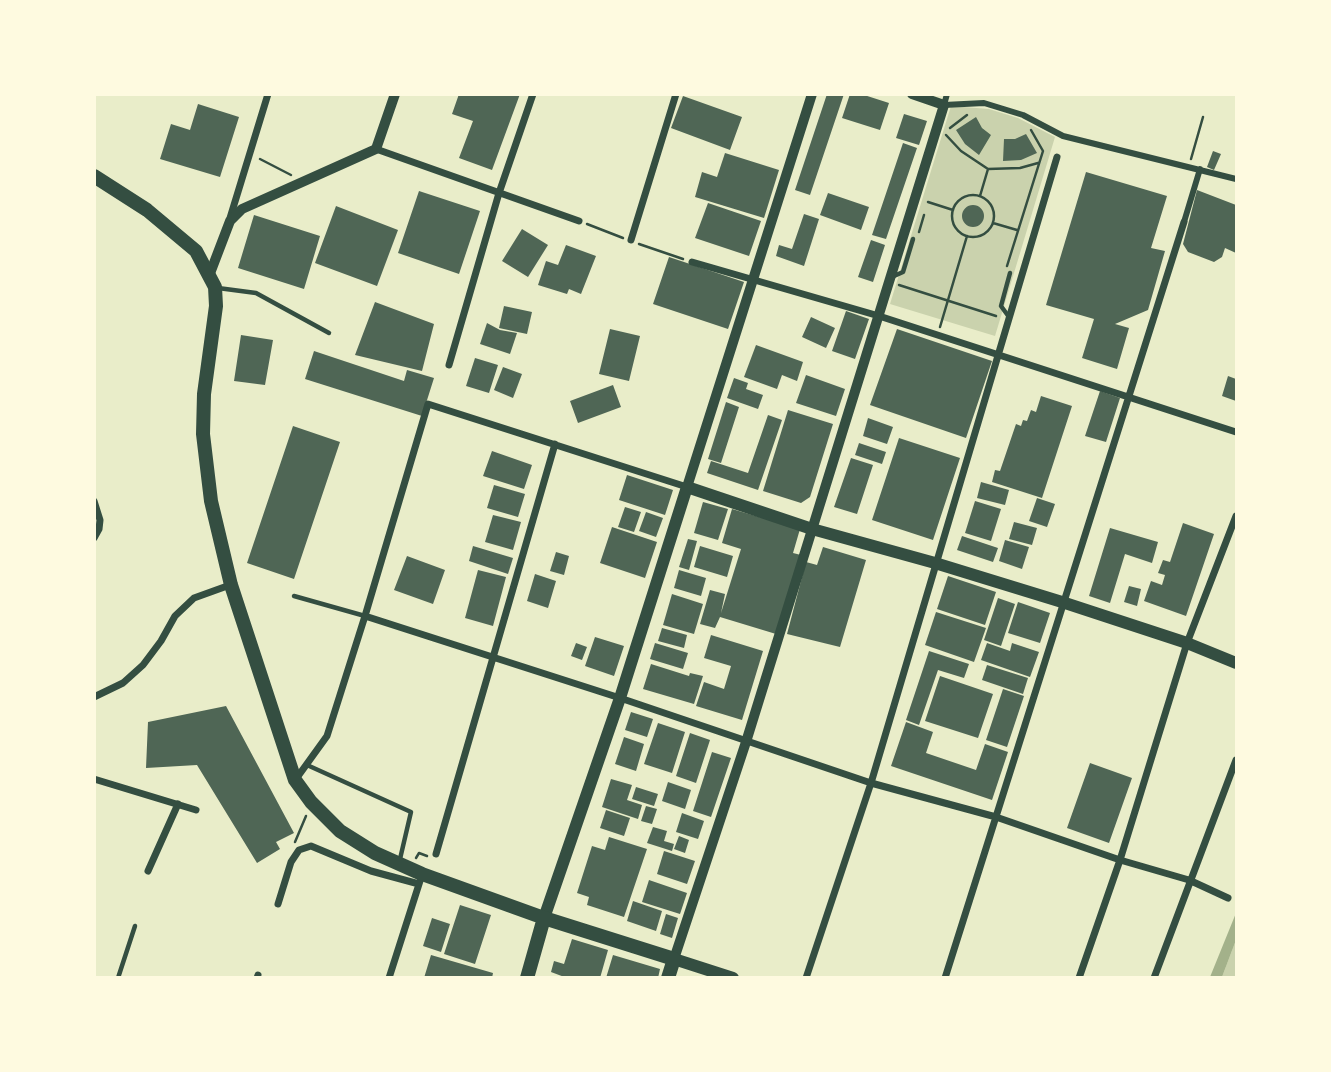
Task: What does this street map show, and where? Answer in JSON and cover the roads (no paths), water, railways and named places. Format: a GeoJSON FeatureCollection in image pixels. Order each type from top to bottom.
{"type":"FeatureCollection","features":[{"type":"Feature","properties":{"kind":"main road"},"geometry":{"type":"LineString","coordinates":[[94,176],[147,210],[196,251],[212,281],[216,306],[204,394],[203,434],[211,500],[231,585],[295,780],[312,804],[340,831],[421,879],[733,978]]}},
{"type":"Feature","properties":{"kind":"main road"},"geometry":{"type":"LineString","coordinates":[[527,978],[544,918],[620,698],[687,486],[812,529],[936,563],[1062,602],[1187,643],[1237,663]]}},
{"type":"Feature","properties":{"kind":"main road"},"geometry":{"type":"LineString","coordinates":[[668,978],[674,959]]}},
{"type":"Feature","properties":{"kind":"street"},"geometry":{"type":"LineString","coordinates":[[212,281],[268,94]]}},
{"type":"Feature","properties":{"kind":"street"},"geometry":{"type":"LineString","coordinates":[[376,149],[395,94]]}},
{"type":"Feature","properties":{"kind":"street"},"geometry":{"type":"LineString","coordinates":[[449,365],[499,193],[533,94]]}},
{"type":"Feature","properties":{"kind":"street"},"geometry":{"type":"LineString","coordinates":[[631,240],[676,94]]}},
{"type":"Feature","properties":{"kind":"street"},"geometry":{"type":"LineString","coordinates":[[295,780],[327,736],[428,404],[687,486],[812,94]]}},
{"type":"Feature","properties":{"kind":"street"},"geometry":{"type":"LineString","coordinates":[[912,94],[984,103],[1023,115],[1063,136],[1237,179]]}},
{"type":"Feature","properties":{"kind":"street"},"geometry":{"type":"LineString","coordinates":[[674,959],[746,742],[945,100]]}},
{"type":"Feature","properties":{"kind":"street"},"geometry":{"type":"LineString","coordinates":[[229,221],[242,209],[376,149],[579,222]]}},
{"type":"Feature","properties":{"kind":"street"},"geometry":{"type":"LineString","coordinates":[[806,978],[871,783],[1057,157]]}},
{"type":"Feature","properties":{"kind":"street"},"geometry":{"type":"LineString","coordinates":[[945,978],[1200,169]]}},
{"type":"Feature","properties":{"kind":"street"},"geometry":{"type":"LineString","coordinates":[[692,262],[879,316],[1237,432]]}},
{"type":"Feature","properties":{"kind":"street"},"geometry":{"type":"LineString","coordinates":[[436,854],[555,444]]}},
{"type":"Feature","properties":{"kind":"street"},"geometry":{"type":"LineString","coordinates":[[94,501],[100,520],[94,538]]}},
{"type":"Feature","properties":{"kind":"street"},"geometry":{"type":"LineString","coordinates":[[1079,978],[1120,860],[1187,643],[1237,516]]}},
{"type":"Feature","properties":{"kind":"street"},"geometry":{"type":"LineString","coordinates":[[94,697],[123,683],[143,665],[161,641],[174,616],[194,598],[231,585]]}},
{"type":"Feature","properties":{"kind":"street"},"geometry":{"type":"LineString","coordinates":[[365,616],[871,783],[996,817],[1120,860],[1189,880],[1228,898]]}},
{"type":"Feature","properties":{"kind":"street"},"geometry":{"type":"LineString","coordinates":[[1154,978],[1189,880],[1237,760]]}},
{"type":"Feature","properties":{"kind":"street"},"geometry":{"type":"LineString","coordinates":[[94,779],[196,810]]}},
{"type":"Feature","properties":{"kind":"street"},"geometry":{"type":"LineString","coordinates":[[148,871],[178,804]]}},
{"type":"Feature","properties":{"kind":"street"},"geometry":{"type":"LineString","coordinates":[[278,904],[291,862],[299,850],[311,846],[371,871],[421,879],[389,978]]}},
{"type":"Feature","properties":{"kind":"lane"},"geometry":{"type":"LineString","coordinates":[[890,280],[903,272],[915,239]]}},
{"type":"Feature","properties":{"kind":"lane"},"geometry":{"type":"LineString","coordinates":[[1009,319],[1000,306],[1010,273]]}},
{"type":"Feature","properties":{"kind":"lane"},"geometry":{"type":"LineString","coordinates":[[212,281],[256,293],[329,332]]}},
{"type":"Feature","properties":{"kind":"lane"},"geometry":{"type":"LineString","coordinates":[[295,596],[365,616]]}},
{"type":"Feature","properties":{"kind":"lane"},"geometry":{"type":"LineString","coordinates":[[307,765],[411,812],[398,864]]}},
{"type":"Feature","properties":{"kind":"lane"},"geometry":{"type":"LineString","coordinates":[[118,978],[135,926]]}}]}
